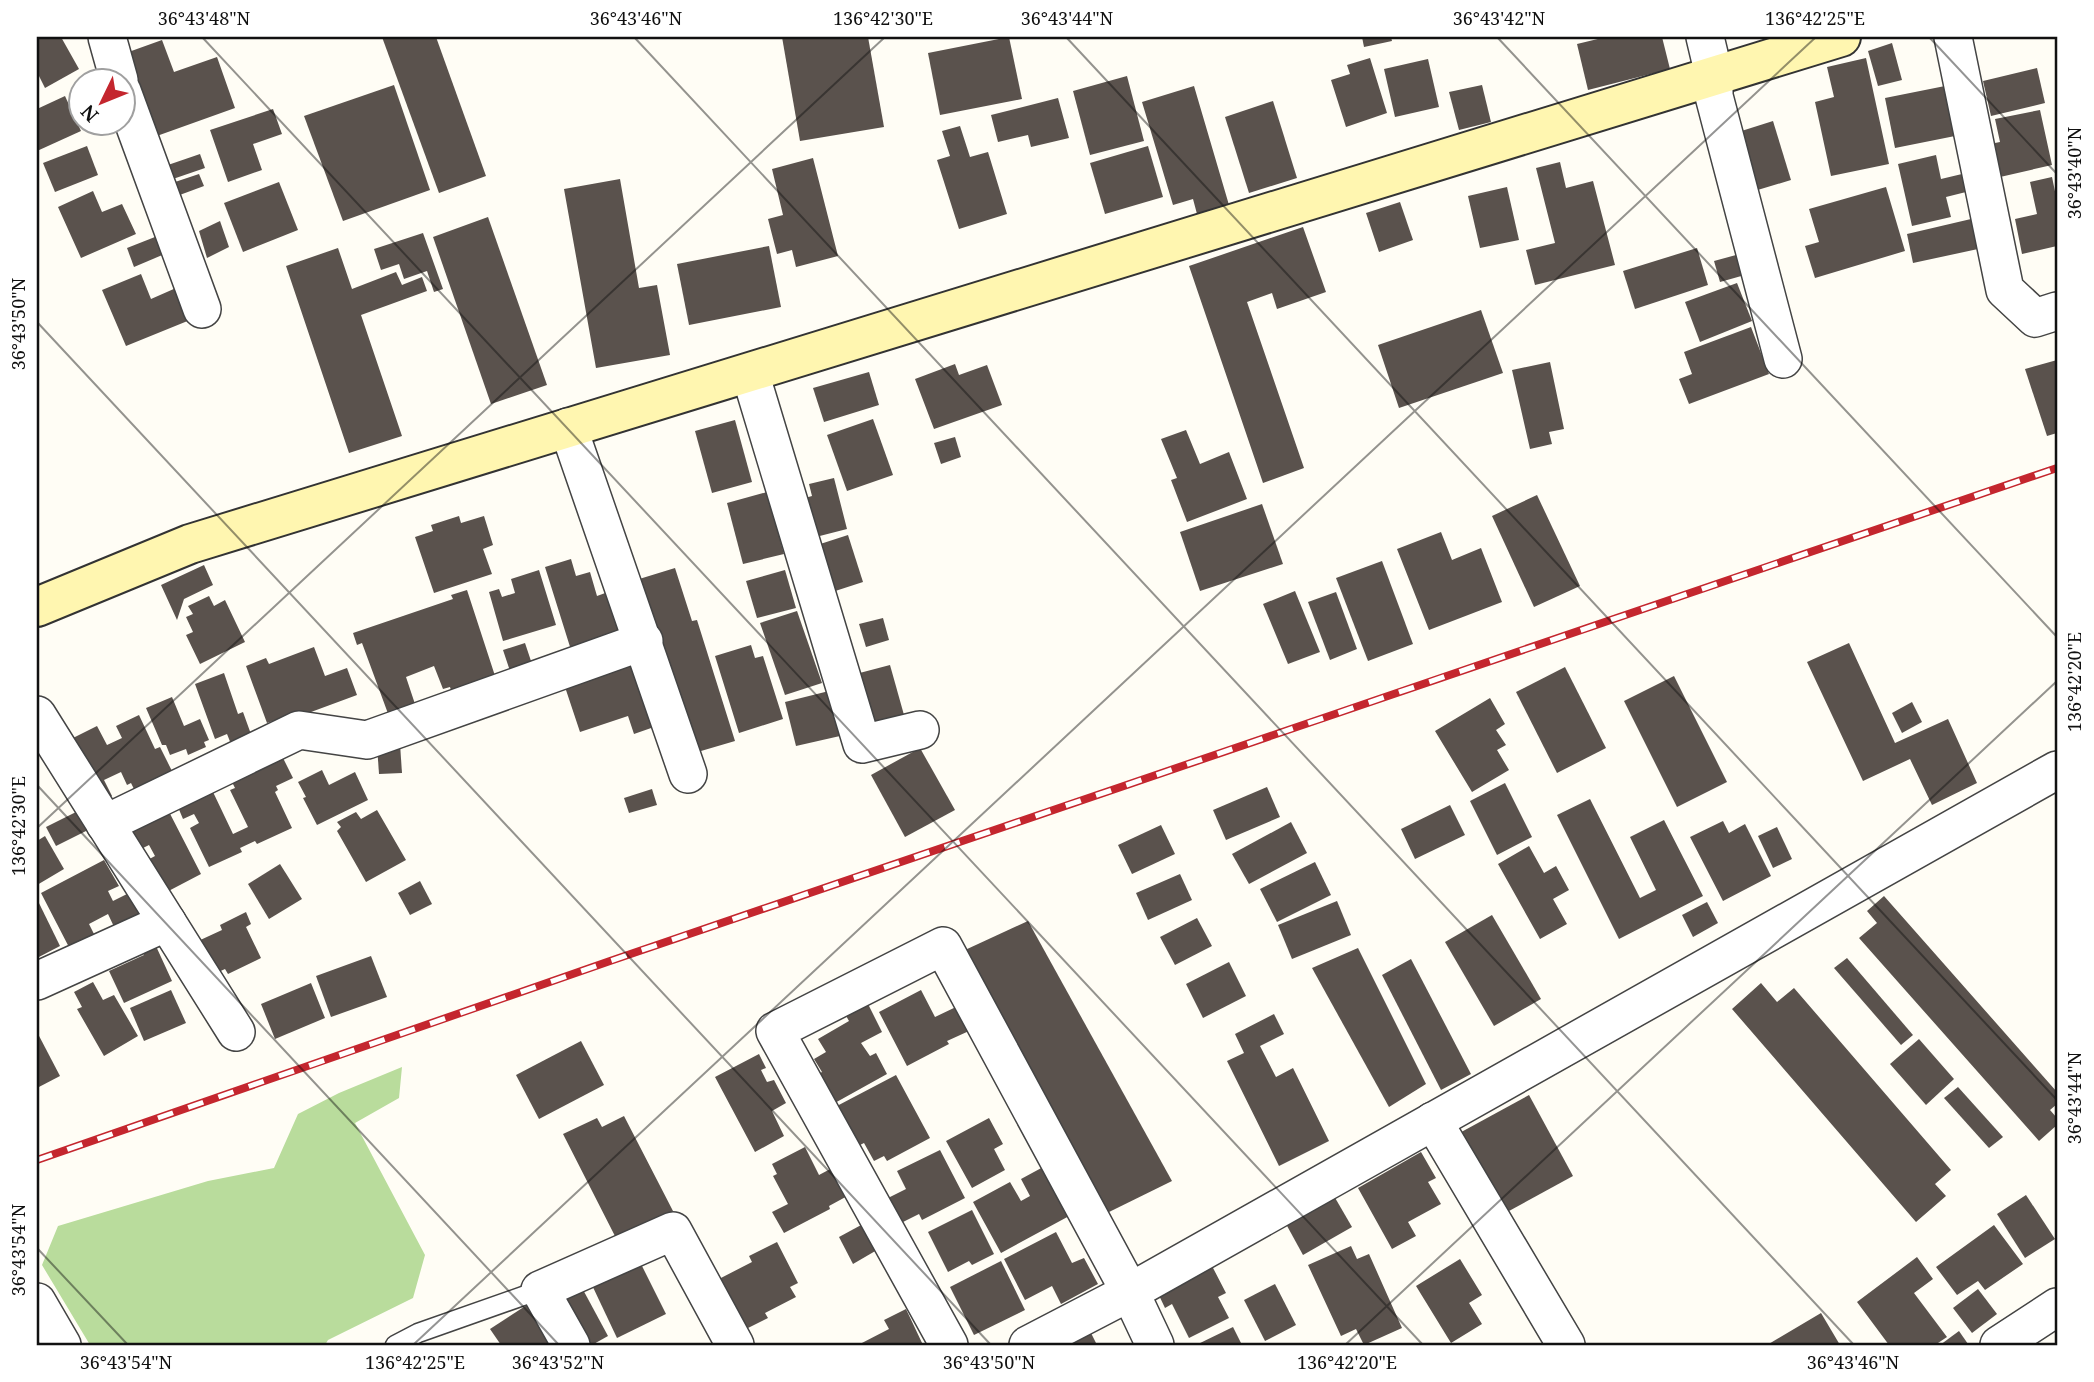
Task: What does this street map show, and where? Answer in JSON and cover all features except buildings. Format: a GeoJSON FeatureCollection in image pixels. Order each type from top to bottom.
{"type":"FeatureCollection","features":[{"type":"Feature","properties":{"kind":"street"},"geometry":{"type":"LineString","coordinates":[[107,37],[115,66]]}},
{"type":"Feature","properties":{"kind":"street"},"geometry":{"type":"LineString","coordinates":[[1705,37],[1714,75],[1714,96],[1783,359]]}},
{"type":"Feature","properties":{"kind":"street"},"geometry":{"type":"LineString","coordinates":[[37,607],[190,544],[1841,37]]}},
{"type":"Feature","properties":{"kind":"street"},"geometry":{"type":"LineString","coordinates":[[1953,37],[2005,290],[2035,318],[2057,311]]}},
{"type":"Feature","properties":{"kind":"street"},"geometry":{"type":"LineString","coordinates":[[136,129],[202,309]]}},
{"type":"Feature","properties":{"kind":"street"},"geometry":{"type":"LineString","coordinates":[[750,373],[862,744],[920,730]]}},
{"type":"Feature","properties":{"kind":"street"},"geometry":{"type":"LineString","coordinates":[[568,427],[688,775]]}},
{"type":"Feature","properties":{"kind":"street"},"geometry":{"type":"LineString","coordinates":[[105,824],[299,730],[367,740],[644,641]]}},
{"type":"Feature","properties":{"kind":"street"},"geometry":{"type":"LineString","coordinates":[[37,715],[236,1032]]}},
{"type":"Feature","properties":{"kind":"street"},"geometry":{"type":"LineString","coordinates":[[1028,1345],[1129,1292],[2057,770]]}},
{"type":"Feature","properties":{"kind":"street"},"geometry":{"type":"LineString","coordinates":[[37,981],[167,922]]}},
{"type":"Feature","properties":{"kind":"street"},"geometry":{"type":"LineString","coordinates":[[948,1345],[775,1031],[943,946],[1155,1345]]}},
{"type":"Feature","properties":{"kind":"street"},"geometry":{"type":"LineString","coordinates":[[1433,1121],[1566,1345]]}},
{"type":"Feature","properties":{"kind":"street"},"geometry":{"type":"LineString","coordinates":[[570,1345],[540,1290],[673,1231],[735,1345]]}},
{"type":"Feature","properties":{"kind":"street"},"geometry":{"type":"LineString","coordinates":[[37,1302],[62,1345]]}},
{"type":"Feature","properties":{"kind":"street"},"geometry":{"type":"LineString","coordinates":[[1999,1345],[2057,1307]]}},
{"type":"Feature","properties":{"kind":"lane"},"geometry":{"type":"LineString","coordinates":[[395,1345],[418,1333],[540,1290]]}},
{"type":"Feature","properties":{"kind":"green space"},"geometry":{"type":"Polygon","coordinates":[[[402,1067],[399,1098],[355,1123],[425,1255],[413,1298],[328,1340],[325,1345],[90,1345],[42,1265],[58,1226],[208,1181],[274,1168],[298,1114],[339,1093],[402,1067]]]}},
{"type":"Feature","properties":{"kind":"railway"},"geometry":{"type":"LineString","coordinates":[[37,1160],[610,961],[2057,468]]}}]}
